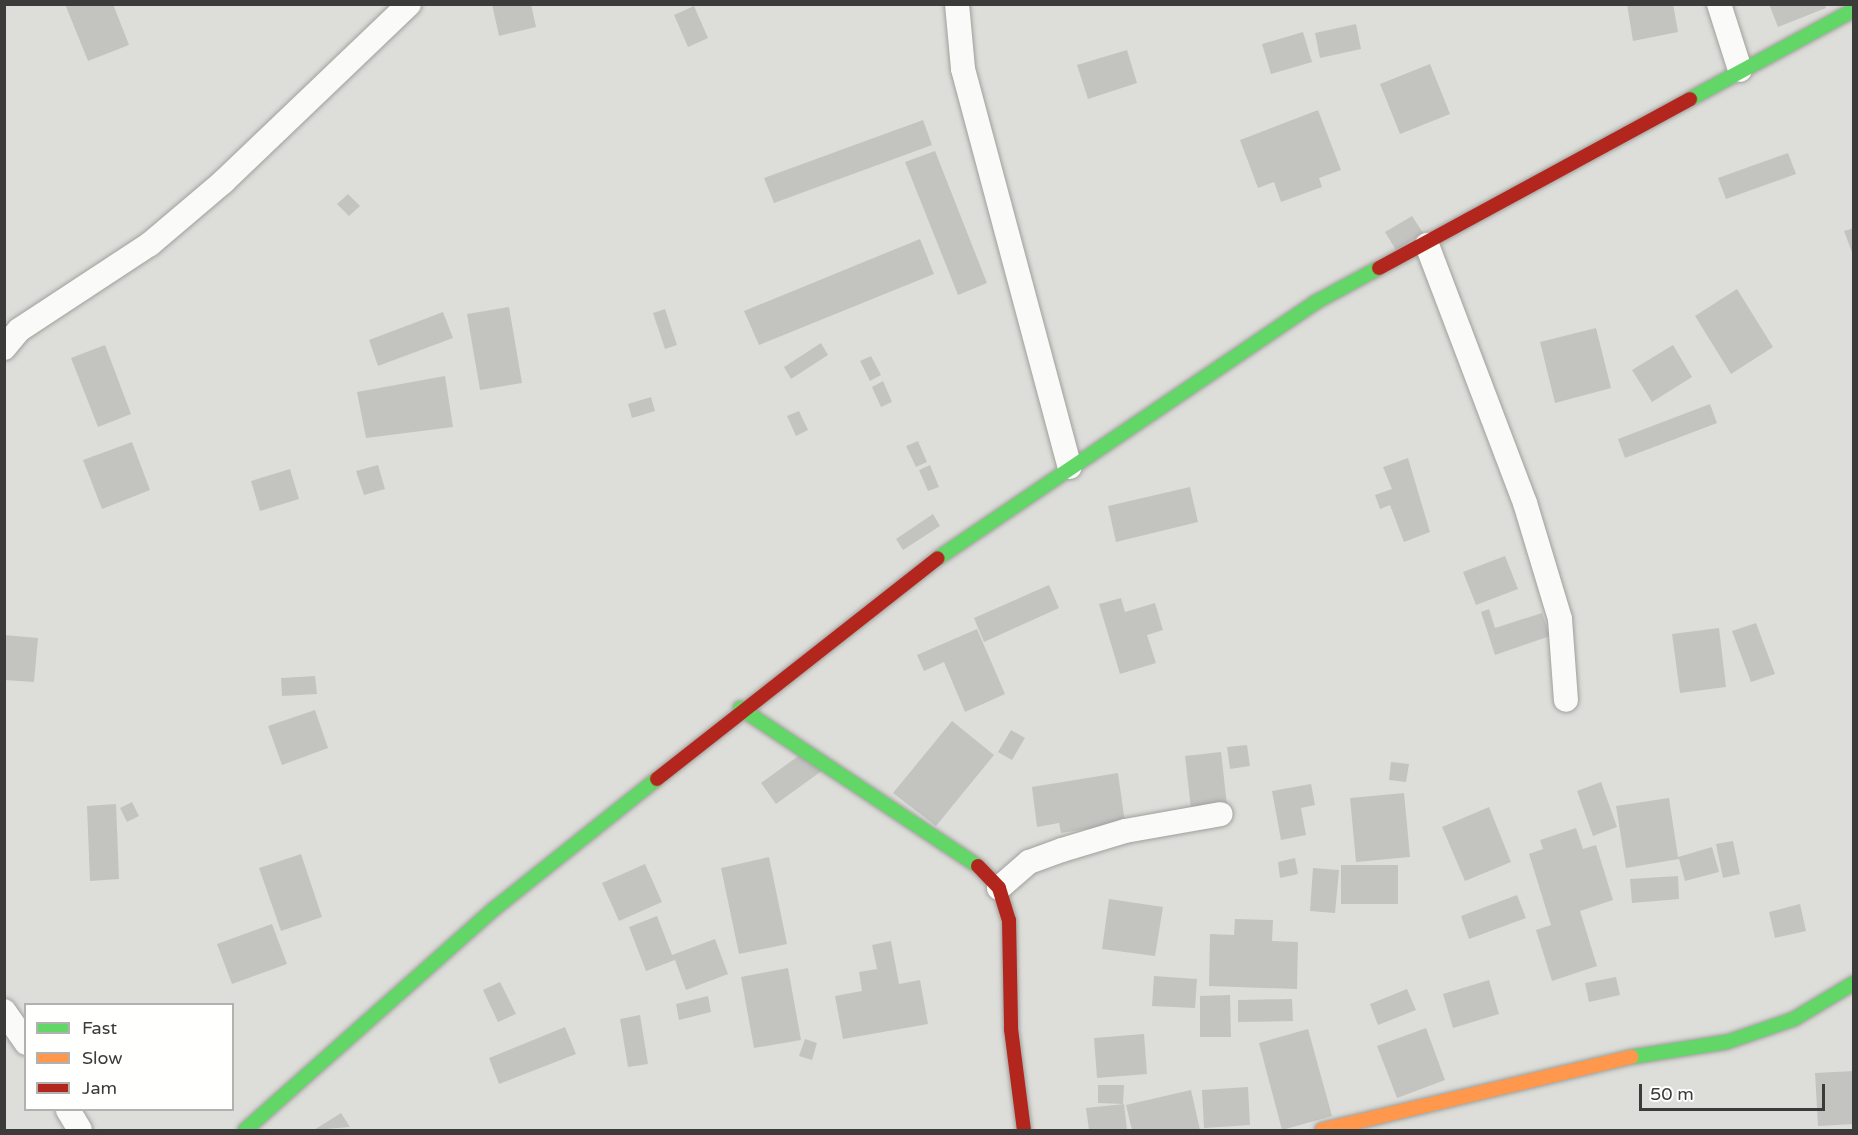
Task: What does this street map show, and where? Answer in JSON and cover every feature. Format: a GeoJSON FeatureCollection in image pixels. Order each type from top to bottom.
{"type":"FeatureCollection","features":[{"type":"Feature","properties":{"kind":"street"},"geometry":{"type":"LineString","coordinates":[[4,348],[19,330],[150,244],[223,182],[409,4]]}},
{"type":"Feature","properties":{"kind":"street"},"geometry":{"type":"LineString","coordinates":[[957,4],[963,69],[1070,467]]}},
{"type":"Feature","properties":{"kind":"street"},"geometry":{"type":"LineString","coordinates":[[1719,4],[1740,70]]}},
{"type":"Feature","properties":{"kind":"street"},"geometry":{"type":"LineString","coordinates":[[245,1131],[494,909],[740,708],[915,574],[1316,302],[1427,244],[1740,70],[1854,10]]}},
{"type":"Feature","properties":{"kind":"street"},"geometry":{"type":"LineString","coordinates":[[1427,244],[1528,514],[1560,619],[1566,700]]}},
{"type":"Feature","properties":{"kind":"street"},"geometry":{"type":"LineString","coordinates":[[740,708],[987,872],[999,888],[1009,920],[1012,1040],[1024,1131]]}},
{"type":"Feature","properties":{"kind":"street"},"geometry":{"type":"LineString","coordinates":[[999,888],[1029,862],[1062,850],[1125,831],[1221,814]]}},
{"type":"Feature","properties":{"kind":"street"},"geometry":{"type":"LineString","coordinates":[[1322,1131],[1654,1052],[1727,1042],[1794,1019],[1854,983]]}},
{"type":"Feature","properties":{"kind":"street"},"geometry":{"type":"LineString","coordinates":[[4,1011],[24,1040]]}},
{"type":"Feature","properties":{"kind":"street"},"geometry":{"type":"LineString","coordinates":[[69,1111],[80,1131]]}},
{"type":"Feature","properties":{"kind":"building"},"geometry":{"type":"Polygon","coordinates":[[[65,4],[113,4],[129,45],[88,61],[65,4]]]}},
{"type":"Feature","properties":{"kind":"building"},"geometry":{"type":"Polygon","coordinates":[[[492,4],[531,4],[536,27],[499,36],[492,4]]]}},
{"type":"Feature","properties":{"kind":"building"},"geometry":{"type":"Polygon","coordinates":[[[1627,4],[1673,4],[1678,32],[1633,41],[1627,4]]]}},
{"type":"Feature","properties":{"kind":"building"},"geometry":{"type":"Polygon","coordinates":[[[1769,4],[1825,4],[1826,8],[1778,27],[1769,4]]]}},
{"type":"Feature","properties":{"kind":"building"},"geometry":{"type":"Polygon","coordinates":[[[694,6],[708,38],[688,47],[674,15],[694,6]]]}},
{"type":"Feature","properties":{"kind":"building"},"geometry":{"type":"Polygon","coordinates":[[[1356,24],[1361,49],[1320,58],[1315,33],[1356,24]]]}},
{"type":"Feature","properties":{"kind":"building"},"geometry":{"type":"Polygon","coordinates":[[[1303,32],[1312,62],[1271,74],[1262,44],[1303,32]]]}},
{"type":"Feature","properties":{"kind":"building"},"geometry":{"type":"Polygon","coordinates":[[[1127,50],[1137,83],[1088,99],[1077,65],[1127,50]]]}},
{"type":"Feature","properties":{"kind":"building"},"geometry":{"type":"Polygon","coordinates":[[[1430,64],[1450,114],[1400,134],[1380,84],[1430,64]]]}},
{"type":"Feature","properties":{"kind":"building"},"geometry":{"type":"Polygon","coordinates":[[[1318,110],[1341,170],[1319,178],[1322,187],[1281,202],[1274,182],[1258,188],[1240,140],[1318,110]]]}},
{"type":"Feature","properties":{"kind":"building"},"geometry":{"type":"Polygon","coordinates":[[[923,120],[932,145],[774,203],[764,178],[923,120]]]}},
{"type":"Feature","properties":{"kind":"building"},"geometry":{"type":"Polygon","coordinates":[[[935,151],[987,283],[958,295],[905,162],[935,151]]]}},
{"type":"Feature","properties":{"kind":"building"},"geometry":{"type":"Polygon","coordinates":[[[1788,153],[1796,174],[1726,199],[1718,178],[1788,153]]]}},
{"type":"Feature","properties":{"kind":"building"},"geometry":{"type":"Polygon","coordinates":[[[348,194],[360,206],[349,216],[337,204],[348,194]]]}},
{"type":"Feature","properties":{"kind":"building"},"geometry":{"type":"Polygon","coordinates":[[[1412,216],[1423,233],[1396,250],[1385,232],[1412,216]]]}},
{"type":"Feature","properties":{"kind":"building"},"geometry":{"type":"Polygon","coordinates":[[[1854,228],[1854,255],[1853,255],[1844,231],[1854,228]]]}},
{"type":"Feature","properties":{"kind":"building"},"geometry":{"type":"Polygon","coordinates":[[[920,239],[934,274],[759,345],[744,311],[920,239]]]}},
{"type":"Feature","properties":{"kind":"building"},"geometry":{"type":"Polygon","coordinates":[[[1737,289],[1773,347],[1731,374],[1695,316],[1737,289]]]}},
{"type":"Feature","properties":{"kind":"building"},"geometry":{"type":"Polygon","coordinates":[[[509,307],[522,383],[480,390],[467,314],[509,307]]]}},
{"type":"Feature","properties":{"kind":"building"},"geometry":{"type":"Polygon","coordinates":[[[665,309],[677,345],[665,349],[653,313],[665,309]]]}},
{"type":"Feature","properties":{"kind":"building"},"geometry":{"type":"Polygon","coordinates":[[[443,312],[453,338],[378,366],[369,340],[443,312]]]}},
{"type":"Feature","properties":{"kind":"building"},"geometry":{"type":"Polygon","coordinates":[[[1596,328],[1611,388],[1555,403],[1540,342],[1596,328]]]}},
{"type":"Feature","properties":{"kind":"building"},"geometry":{"type":"Polygon","coordinates":[[[821,343],[828,355],[791,379],[784,367],[821,343]]]}},
{"type":"Feature","properties":{"kind":"building"},"geometry":{"type":"Polygon","coordinates":[[[105,345],[131,414],[98,427],[71,358],[105,345]]]}},
{"type":"Feature","properties":{"kind":"building"},"geometry":{"type":"Polygon","coordinates":[[[1673,345],[1692,377],[1652,402],[1632,370],[1673,345]]]}},
{"type":"Feature","properties":{"kind":"building"},"geometry":{"type":"Polygon","coordinates":[[[871,356],[881,375],[870,381],[860,361],[871,356]]]}},
{"type":"Feature","properties":{"kind":"building"},"geometry":{"type":"Polygon","coordinates":[[[445,376],[453,427],[366,438],[357,392],[445,376]]]}},
{"type":"Feature","properties":{"kind":"building"},"geometry":{"type":"Polygon","coordinates":[[[883,381],[892,402],[881,407],[872,387],[883,381]]]}},
{"type":"Feature","properties":{"kind":"building"},"geometry":{"type":"Polygon","coordinates":[[[651,397],[655,411],[632,418],[628,404],[651,397]]]}},
{"type":"Feature","properties":{"kind":"building"},"geometry":{"type":"Polygon","coordinates":[[[1710,404],[1717,423],[1625,458],[1618,439],[1710,404]]]}},
{"type":"Feature","properties":{"kind":"building"},"geometry":{"type":"Polygon","coordinates":[[[799,411],[808,430],[796,436],[787,416],[799,411]]]}},
{"type":"Feature","properties":{"kind":"building"},"geometry":{"type":"Polygon","coordinates":[[[918,441],[927,462],[916,467],[906,446],[918,441]]]}},
{"type":"Feature","properties":{"kind":"building"},"geometry":{"type":"Polygon","coordinates":[[[132,442],[150,490],[102,509],[83,460],[132,442]]]}},
{"type":"Feature","properties":{"kind":"building"},"geometry":{"type":"Polygon","coordinates":[[[1408,458],[1430,532],[1404,542],[1390,505],[1380,509],[1375,495],[1392,489],[1383,467],[1408,458]]]}},
{"type":"Feature","properties":{"kind":"building"},"geometry":{"type":"Polygon","coordinates":[[[378,465],[385,489],[364,495],[356,471],[378,465]]]}},
{"type":"Feature","properties":{"kind":"building"},"geometry":{"type":"Polygon","coordinates":[[[930,465],[939,487],[928,491],[919,470],[930,465]]]}},
{"type":"Feature","properties":{"kind":"building"},"geometry":{"type":"Polygon","coordinates":[[[290,469],[299,499],[260,511],[251,481],[290,469]]]}},
{"type":"Feature","properties":{"kind":"building"},"geometry":{"type":"Polygon","coordinates":[[[1190,487],[1198,522],[1116,542],[1108,506],[1190,487]]]}},
{"type":"Feature","properties":{"kind":"building"},"geometry":{"type":"Polygon","coordinates":[[[933,514],[940,526],[903,550],[896,539],[933,514]]]}},
{"type":"Feature","properties":{"kind":"building"},"geometry":{"type":"Polygon","coordinates":[[[1505,556],[1518,589],[1476,605],[1463,572],[1505,556]]]}},
{"type":"Feature","properties":{"kind":"building"},"geometry":{"type":"Polygon","coordinates":[[[1049,585],[1059,608],[984,642],[974,618],[1049,585]]]}},
{"type":"Feature","properties":{"kind":"building"},"geometry":{"type":"Polygon","coordinates":[[[1121,598],[1125,612],[1155,603],[1163,630],[1147,635],[1156,663],[1120,674],[1099,604],[1121,598]]]}},
{"type":"Feature","properties":{"kind":"building"},"geometry":{"type":"Polygon","coordinates":[[[1489,609],[1495,628],[1542,613],[1550,636],[1495,655],[1481,612],[1489,609]]]}},
{"type":"Feature","properties":{"kind":"building"},"geometry":{"type":"Polygon","coordinates":[[[1756,623],[1775,674],[1751,682],[1732,631],[1756,623]]]}},
{"type":"Feature","properties":{"kind":"building"},"geometry":{"type":"Polygon","coordinates":[[[1719,628],[1726,687],[1680,693],[1672,634],[1719,628]]]}},
{"type":"Feature","properties":{"kind":"building"},"geometry":{"type":"Polygon","coordinates":[[[977,629],[1005,694],[965,712],[944,662],[924,671],[917,655],[977,629]]]}},
{"type":"Feature","properties":{"kind":"building"},"geometry":{"type":"Polygon","coordinates":[[[4,635],[38,638],[34,682],[4,680],[4,635]]]}},
{"type":"Feature","properties":{"kind":"building"},"geometry":{"type":"Polygon","coordinates":[[[315,676],[317,694],[282,696],[281,678],[315,676]]]}},
{"type":"Feature","properties":{"kind":"building"},"geometry":{"type":"Polygon","coordinates":[[[315,710],[328,748],[282,765],[268,726],[315,710]]]}},
{"type":"Feature","properties":{"kind":"building"},"geometry":{"type":"Polygon","coordinates":[[[952,721],[994,755],[936,826],[893,793],[952,721]]]}},
{"type":"Feature","properties":{"kind":"building"},"geometry":{"type":"Polygon","coordinates":[[[1011,730],[1025,738],[1012,760],[998,752],[1011,730]]]}},
{"type":"Feature","properties":{"kind":"building"},"geometry":{"type":"Polygon","coordinates":[[[1247,745],[1250,766],[1230,769],[1227,747],[1247,745]]]}},
{"type":"Feature","properties":{"kind":"building"},"geometry":{"type":"Polygon","coordinates":[[[808,749],[823,770],[776,804],[761,783],[808,749]]]}},
{"type":"Feature","properties":{"kind":"building"},"geometry":{"type":"Polygon","coordinates":[[[1221,752],[1227,805],[1191,809],[1185,756],[1221,752]]]}},
{"type":"Feature","properties":{"kind":"building"},"geometry":{"type":"Polygon","coordinates":[[[1391,762],[1409,764],[1406,782],[1389,780],[1391,762]]]}},
{"type":"Feature","properties":{"kind":"building"},"geometry":{"type":"Polygon","coordinates":[[[1118,773],[1125,823],[1061,833],[1059,823],[1037,827],[1032,787],[1118,773]]]}},
{"type":"Feature","properties":{"kind":"building"},"geometry":{"type":"Polygon","coordinates":[[[1601,782],[1617,827],[1593,836],[1577,791],[1601,782]]]}},
{"type":"Feature","properties":{"kind":"building"},"geometry":{"type":"Polygon","coordinates":[[[1311,784],[1315,805],[1301,808],[1306,835],[1281,840],[1272,791],[1311,784]]]}},
{"type":"Feature","properties":{"kind":"building"},"geometry":{"type":"Polygon","coordinates":[[[1404,793],[1410,857],[1356,862],[1350,798],[1404,793]]]}},
{"type":"Feature","properties":{"kind":"building"},"geometry":{"type":"Polygon","coordinates":[[[1669,798],[1678,857],[1712,847],[1719,872],[1685,881],[1679,859],[1626,868],[1616,806],[1669,798]]]}},
{"type":"Feature","properties":{"kind":"building"},"geometry":{"type":"Polygon","coordinates":[[[132,802],[139,816],[127,822],[120,808],[132,802]]]}},
{"type":"Feature","properties":{"kind":"building"},"geometry":{"type":"Polygon","coordinates":[[[116,804],[119,879],[90,881],[87,806],[116,804]]]}},
{"type":"Feature","properties":{"kind":"building"},"geometry":{"type":"Polygon","coordinates":[[[1489,807],[1511,862],[1465,881],[1442,827],[1489,807]]]}},
{"type":"Feature","properties":{"kind":"building"},"geometry":{"type":"Polygon","coordinates":[[[1576,828],[1583,849],[1596,845],[1613,900],[1580,911],[1597,966],[1552,981],[1536,930],[1551,925],[1529,854],[1543,849],[1540,840],[1576,828]]]}},
{"type":"Feature","properties":{"kind":"building"},"geometry":{"type":"Polygon","coordinates":[[[1733,841],[1740,874],[1723,878],[1716,844],[1733,841]]]}},
{"type":"Feature","properties":{"kind":"building"},"geometry":{"type":"Polygon","coordinates":[[[301,854],[322,917],[281,931],[259,868],[301,854]]]}},
{"type":"Feature","properties":{"kind":"building"},"geometry":{"type":"Polygon","coordinates":[[[769,857],[787,944],[739,954],[721,868],[769,857]]]}},
{"type":"Feature","properties":{"kind":"building"},"geometry":{"type":"Polygon","coordinates":[[[1295,858],[1298,874],[1280,878],[1278,862],[1295,858]]]}},
{"type":"Feature","properties":{"kind":"building"},"geometry":{"type":"Polygon","coordinates":[[[645,864],[662,902],[619,921],[602,883],[645,864]]]}},
{"type":"Feature","properties":{"kind":"building"},"geometry":{"type":"Polygon","coordinates":[[[1341,865],[1398,865],[1398,904],[1341,904],[1341,865]]]}},
{"type":"Feature","properties":{"kind":"building"},"geometry":{"type":"Polygon","coordinates":[[[1313,868],[1339,870],[1335,913],[1310,911],[1313,868]]]}},
{"type":"Feature","properties":{"kind":"building"},"geometry":{"type":"Polygon","coordinates":[[[1678,876],[1679,899],[1632,903],[1630,879],[1678,876]]]}},
{"type":"Feature","properties":{"kind":"building"},"geometry":{"type":"Polygon","coordinates":[[[1517,895],[1526,918],[1469,939],[1461,916],[1517,895]]]}},
{"type":"Feature","properties":{"kind":"building"},"geometry":{"type":"Polygon","coordinates":[[[1109,899],[1163,907],[1155,956],[1102,949],[1109,899]]]}},
{"type":"Feature","properties":{"kind":"building"},"geometry":{"type":"Polygon","coordinates":[[[1800,904],[1806,931],[1775,938],[1769,912],[1800,904]]]}},
{"type":"Feature","properties":{"kind":"building"},"geometry":{"type":"Polygon","coordinates":[[[657,916],[672,955],[715,939],[728,974],[686,990],[675,960],[646,971],[629,927],[657,916]]]}},
{"type":"Feature","properties":{"kind":"building"},"geometry":{"type":"Polygon","coordinates":[[[1235,919],[1273,920],[1272,941],[1298,942],[1297,989],[1209,986],[1210,934],[1234,935],[1235,919]]]}},
{"type":"Feature","properties":{"kind":"building"},"geometry":{"type":"Polygon","coordinates":[[[272,924],[287,964],[232,984],[217,944],[272,924]]]}},
{"type":"Feature","properties":{"kind":"building"},"geometry":{"type":"Polygon","coordinates":[[[891,941],[899,984],[920,980],[928,1024],[843,1039],[835,996],[862,991],[859,972],[877,969],[872,945],[891,941]]]}},
{"type":"Feature","properties":{"kind":"building"},"geometry":{"type":"Polygon","coordinates":[[[788,968],[801,1040],[754,1048],[741,977],[788,968]]]}},
{"type":"Feature","properties":{"kind":"building"},"geometry":{"type":"Polygon","coordinates":[[[1154,976],[1197,979],[1195,1008],[1152,1006],[1154,976]]]}},
{"type":"Feature","properties":{"kind":"building"},"geometry":{"type":"Polygon","coordinates":[[[1616,977],[1620,995],[1589,1002],[1585,983],[1616,977]]]}},
{"type":"Feature","properties":{"kind":"building"},"geometry":{"type":"Polygon","coordinates":[[[1489,980],[1499,1014],[1453,1028],[1443,994],[1489,980]]]}},
{"type":"Feature","properties":{"kind":"building"},"geometry":{"type":"Polygon","coordinates":[[[500,982],[516,1014],[498,1022],[483,990],[500,982]]]}},
{"type":"Feature","properties":{"kind":"building"},"geometry":{"type":"Polygon","coordinates":[[[1407,989],[1416,1010],[1378,1025],[1370,1004],[1407,989]]]}},
{"type":"Feature","properties":{"kind":"building"},"geometry":{"type":"Polygon","coordinates":[[[1230,995],[1231,1037],[1200,1037],[1200,996],[1230,995]]]}},
{"type":"Feature","properties":{"kind":"building"},"geometry":{"type":"Polygon","coordinates":[[[708,996],[711,1012],[679,1020],[676,1004],[708,996]]]}},
{"type":"Feature","properties":{"kind":"building"},"geometry":{"type":"Polygon","coordinates":[[[1292,999],[1293,1021],[1238,1022],[1238,1000],[1292,999]]]}},
{"type":"Feature","properties":{"kind":"building"},"geometry":{"type":"Polygon","coordinates":[[[640,1015],[648,1064],[628,1067],[620,1019],[640,1015]]]}},
{"type":"Feature","properties":{"kind":"building"},"geometry":{"type":"Polygon","coordinates":[[[565,1027],[576,1054],[499,1084],[489,1058],[565,1027]]]}},
{"type":"Feature","properties":{"kind":"building"},"geometry":{"type":"Polygon","coordinates":[[[1426,1028],[1445,1080],[1397,1098],[1377,1046],[1426,1028]]]}},
{"type":"Feature","properties":{"kind":"building"},"geometry":{"type":"Polygon","coordinates":[[[1308,1029],[1332,1116],[1282,1130],[1259,1043],[1308,1029]]]}},
{"type":"Feature","properties":{"kind":"building"},"geometry":{"type":"Polygon","coordinates":[[[1144,1034],[1147,1074],[1097,1078],[1094,1038],[1144,1034]]]}},
{"type":"Feature","properties":{"kind":"building"},"geometry":{"type":"Polygon","coordinates":[[[805,1039],[817,1043],[812,1060],[799,1056],[805,1039]]]}},
{"type":"Feature","properties":{"kind":"building"},"geometry":{"type":"Polygon","coordinates":[[[1854,1071],[1854,1124],[1818,1126],[1815,1073],[1854,1071]]]}},
{"type":"Feature","properties":{"kind":"building"},"geometry":{"type":"Polygon","coordinates":[[[1098,1085],[1124,1085],[1123,1104],[1098,1103],[1098,1085]]]}},
{"type":"Feature","properties":{"kind":"building"},"geometry":{"type":"Polygon","coordinates":[[[1248,1087],[1250,1125],[1204,1128],[1202,1090],[1248,1087]]]}},
{"type":"Feature","properties":{"kind":"building"},"geometry":{"type":"Polygon","coordinates":[[[1191,1090],[1200,1130],[1132,1130],[1126,1105],[1191,1090]]]}},
{"type":"Feature","properties":{"kind":"building"},"geometry":{"type":"Polygon","coordinates":[[[1124,1104],[1127,1130],[1089,1130],[1086,1108],[1124,1104]]]}},
{"type":"Feature","properties":{"kind":"building"},"geometry":{"type":"Polygon","coordinates":[[[341,1113],[350,1127],[314,1130],[341,1113]]]}},
{"type":"Feature","properties":{"kind":"traffic: fast"},"geometry":{"type":"LineString","coordinates":[[1690,99],[1854,10]]}},
{"type":"Feature","properties":{"kind":"traffic: fast"},"geometry":{"type":"LineString","coordinates":[[938,558],[1316,302],[1379,268]]}},
{"type":"Feature","properties":{"kind":"traffic: fast"},"geometry":{"type":"LineString","coordinates":[[740,708],[978,866]]}},
{"type":"Feature","properties":{"kind":"traffic: fast"},"geometry":{"type":"LineString","coordinates":[[245,1130],[494,909],[657,779]]}},
{"type":"Feature","properties":{"kind":"traffic: fast"},"geometry":{"type":"LineString","coordinates":[[1631,1057],[1727,1042],[1794,1019],[1854,983]]}},
{"type":"Feature","properties":{"kind":"traffic: slow"},"geometry":{"type":"LineString","coordinates":[[1322,1130],[1631,1057]]}},
{"type":"Feature","properties":{"kind":"traffic: jam"},"geometry":{"type":"LineString","coordinates":[[1379,268],[1690,99]]}},
{"type":"Feature","properties":{"kind":"traffic: jam"},"geometry":{"type":"LineString","coordinates":[[657,779],[938,558]]}},
{"type":"Feature","properties":{"kind":"traffic: jam"},"geometry":{"type":"LineString","coordinates":[[978,866],[999,888],[1009,920],[1011,1029],[1024,1130]]}}]}
